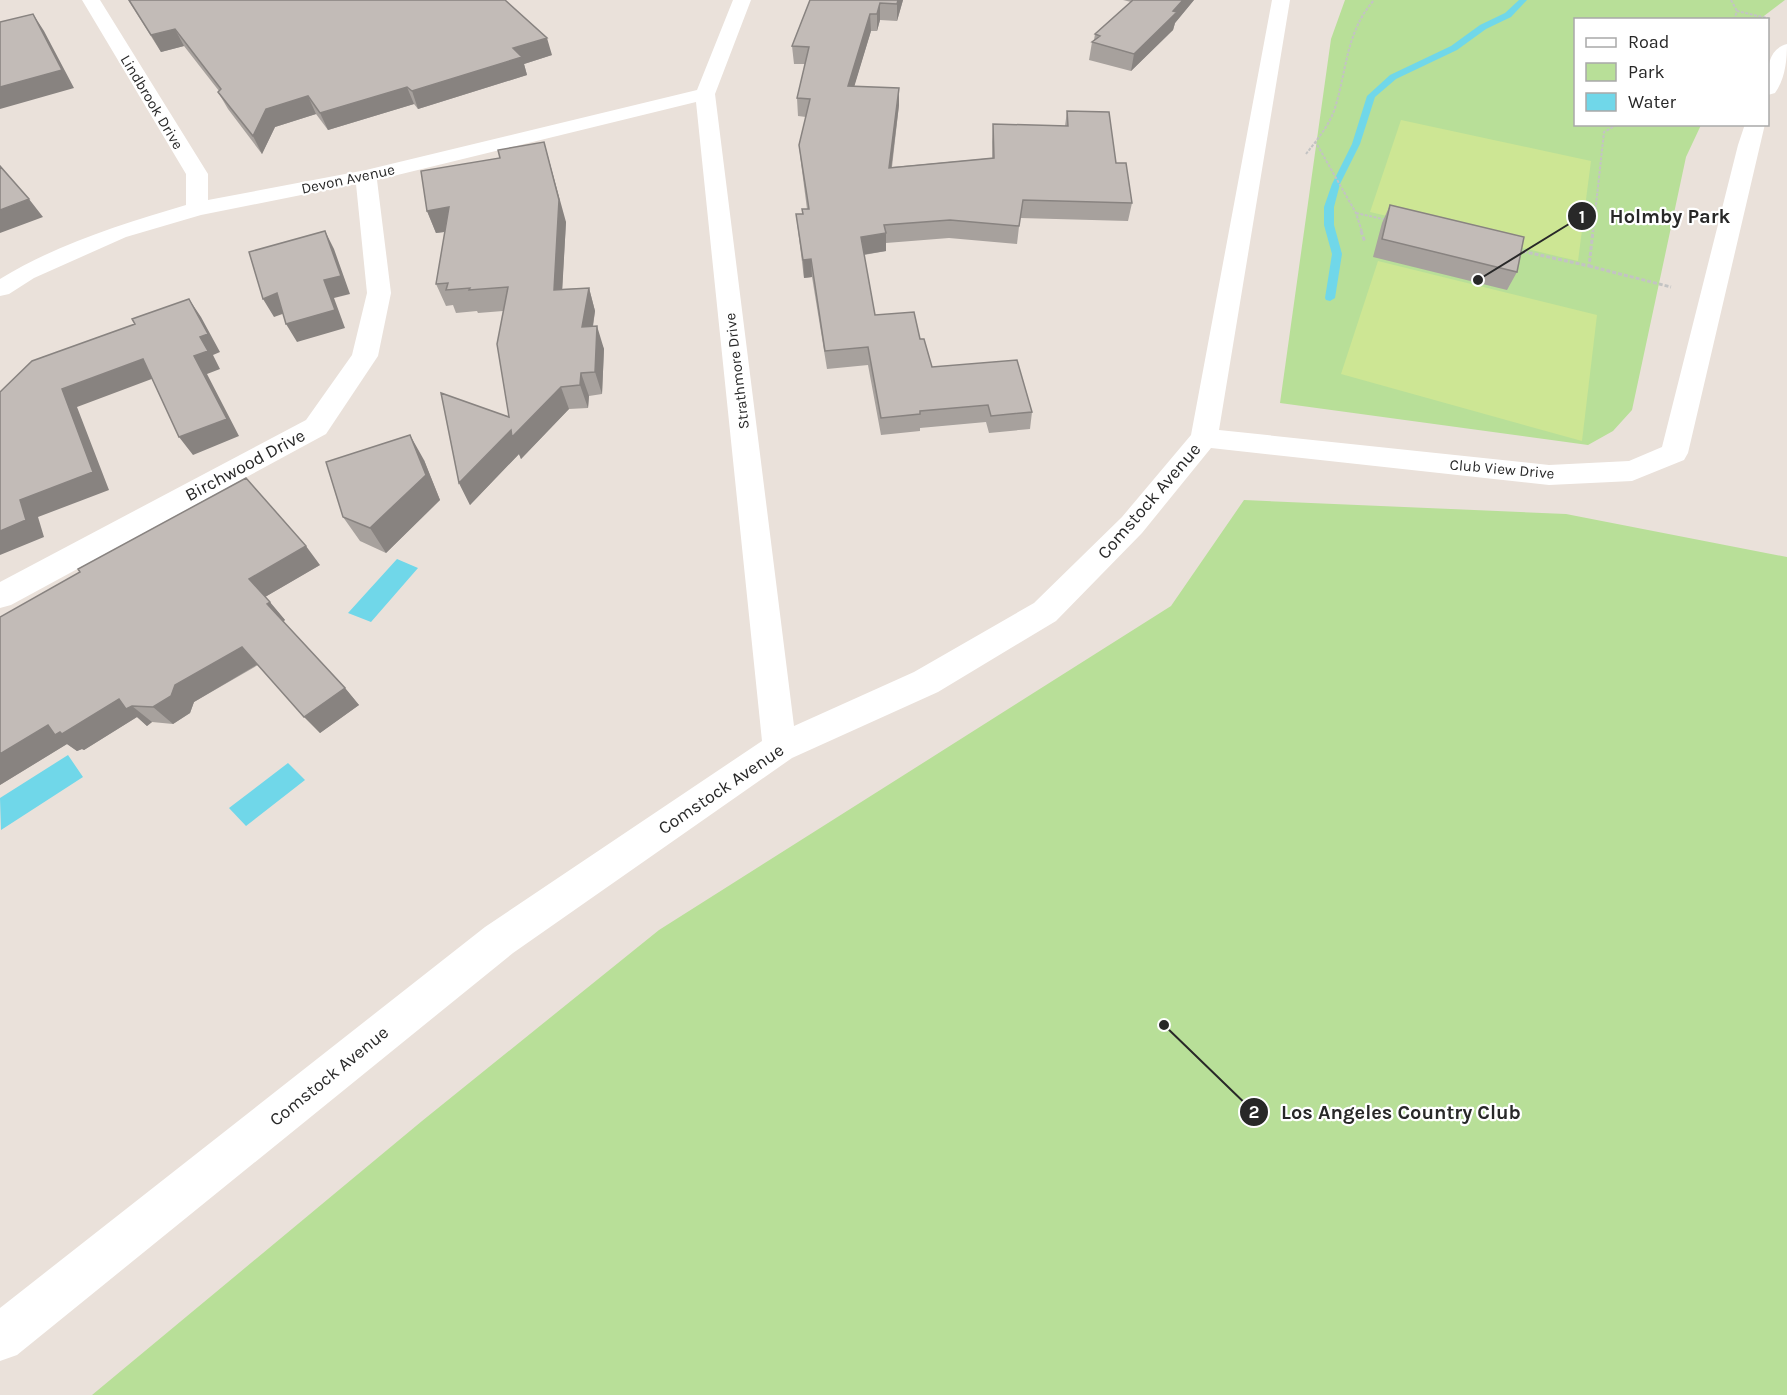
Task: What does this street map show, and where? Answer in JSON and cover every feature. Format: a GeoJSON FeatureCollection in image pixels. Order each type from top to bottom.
{"type":"FeatureCollection","features":[{"type":"Feature","properties":{"kind":"street","name":"Lindbrook Drive"},"geometry":{"type":"LineString","coordinates":[[91,0],[197,174],[197,209]]}},
{"type":"Feature","properties":{"kind":"street","name":"Strathmore Drive"},"geometry":{"type":"LineString","coordinates":[[742,0],[705,94],[780,748]]}},
{"type":"Feature","properties":{"kind":"street","name":"Comstock Avenue"},"geometry":{"type":"LineString","coordinates":[[0,1338],[499,940],[780,748],[926,682],[1045,612],[1132,525],[1204,438],[1281,0]]}},
{"type":"Feature","properties":{"kind":"street"},"geometry":{"type":"LineString","coordinates":[[1769,84],[1777,62],[1787,50]]}},
{"type":"Feature","properties":{"kind":"street","name":"Devon Avenue"},"geometry":{"type":"LineString","coordinates":[[0,289],[26,273],[118,232],[197,209],[366,176],[705,94]]}},
{"type":"Feature","properties":{"kind":"street","name":"Club View Drive"},"geometry":{"type":"LineString","coordinates":[[1204,438],[1549,475],[1632,471],[1674,453],[1754,126]]}},
{"type":"Feature","properties":{"kind":"street","name":"Birchwood Drive"},"geometry":{"type":"LineString","coordinates":[[0,596],[316,427],[365,356],[380,293],[366,176]]}},
{"type":"Feature","properties":{"kind":"path"},"geometry":{"type":"LineString","coordinates":[[1306,154],[1334,114],[1347,47],[1359,19],[1374,0]]}},
{"type":"Feature","properties":{"kind":"path"},"geometry":{"type":"LineString","coordinates":[[1731,0],[1737,11],[1735,18]]}},
{"type":"Feature","properties":{"kind":"path"},"geometry":{"type":"LineString","coordinates":[[1737,11],[1767,18]]}},
{"type":"Feature","properties":{"kind":"path"},"geometry":{"type":"LineString","coordinates":[[1589,266],[1604,132],[1614,126]]}},
{"type":"Feature","properties":{"kind":"path"},"geometry":{"type":"LineString","coordinates":[[1315,141],[1356,213],[1365,242]]}},
{"type":"Feature","properties":{"kind":"path"},"geometry":{"type":"LineString","coordinates":[[1356,213],[1391,221]]}},
{"type":"Feature","properties":{"kind":"path"},"geometry":{"type":"LineString","coordinates":[[1507,248],[1671,287]]}},
{"type":"Feature","properties":{"kind":"green space"},"geometry":{"type":"Polygon","coordinates":[[[1345,0],[1785,0],[1761,18],[1574,18],[1574,126],[1701,126],[1686,157],[1632,410],[1613,431],[1588,445],[1280,403],[1331,39],[1345,0]]]}},
{"type":"Feature","properties":{"kind":"green space"},"geometry":{"type":"Polygon","coordinates":[[[1401,120],[1591,161],[1578,261],[1370,212],[1401,120]]]}},
{"type":"Feature","properties":{"kind":"green space"},"geometry":{"type":"Polygon","coordinates":[[[1378,261],[1597,315],[1582,441],[1341,374],[1378,261]]]}},
{"type":"Feature","properties":{"kind":"green space"},"geometry":{"type":"Polygon","coordinates":[[[1244,500],[1566,514],[1787,557],[1787,1395],[92,1395],[422,1121],[659,930],[1171,606],[1244,500]]]}},
{"type":"Feature","properties":{"kind":"water"},"geometry":{"type":"Polygon","coordinates":[[[397,559],[418,568],[371,622],[348,613],[397,559]]]}},
{"type":"Feature","properties":{"kind":"water"},"geometry":{"type":"Polygon","coordinates":[[[68,755],[83,777],[1,830],[0,798],[68,755]]]}},
{"type":"Feature","properties":{"kind":"water"},"geometry":{"type":"Polygon","coordinates":[[[288,763],[305,780],[246,826],[229,808],[288,763]]]}},
{"type":"Feature","properties":{"kind":"building"},"geometry":{"type":"Polygon","coordinates":[[[129,0],[505,0],[547,38],[513,48],[522,57],[412,91],[407,87],[320,113],[308,96],[266,109],[253,136],[218,92],[221,89],[175,29],[151,35],[129,0]]]}},
{"type":"Feature","properties":{"kind":"building"},"geometry":{"type":"Polygon","coordinates":[[[810,0],[898,0],[897,4],[880,3],[877,14],[870,14],[848,86],[899,88],[889,168],[994,158],[993,124],[1068,126],[1067,111],[1109,112],[1116,163],[1126,163],[1132,203],[1023,200],[1019,226],[950,220],[884,225],[886,233],[861,237],[875,315],[914,312],[920,339],[924,339],[932,367],[1017,360],[1032,412],[991,416],[988,405],[920,411],[920,414],[881,418],[868,347],[825,351],[811,259],[803,260],[796,214],[803,214],[802,209],[809,209],[799,145],[810,99],[797,98],[809,47],[792,46],[810,0]]]}},
{"type":"Feature","properties":{"kind":"building"},"geometry":{"type":"Polygon","coordinates":[[[1133,0],[1183,0],[1173,11],[1177,12],[1134,54],[1092,42],[1100,36],[1095,34],[1133,0]]]}},
{"type":"Feature","properties":{"kind":"building"},"geometry":{"type":"Polygon","coordinates":[[[33,14],[62,70],[0,87],[0,22],[33,14]]]}},
{"type":"Feature","properties":{"kind":"building"},"geometry":{"type":"Polygon","coordinates":[[[544,142],[559,200],[554,290],[589,288],[582,327],[597,326],[595,372],[581,373],[580,385],[561,387],[512,437],[511,430],[459,483],[441,393],[509,417],[497,344],[508,287],[446,290],[448,283],[436,284],[449,207],[427,211],[421,171],[500,158],[498,150],[544,142]]]}},
{"type":"Feature","properties":{"kind":"building"},"geometry":{"type":"Polygon","coordinates":[[[0,166],[29,199],[0,210],[0,166]]]}},
{"type":"Feature","properties":{"kind":"building"},"geometry":{"type":"Polygon","coordinates":[[[1390,205],[1524,237],[1517,272],[1382,239],[1390,205]]]}},
{"type":"Feature","properties":{"kind":"building"},"geometry":{"type":"Polygon","coordinates":[[[325,231],[341,276],[324,280],[335,310],[286,324],[277,293],[263,299],[249,252],[325,231]]]}},
{"type":"Feature","properties":{"kind":"building"},"geometry":{"type":"Polygon","coordinates":[[[189,299],[208,334],[200,337],[208,351],[194,356],[227,419],[179,437],[143,359],[62,389],[93,472],[20,500],[26,520],[0,531],[0,392],[32,361],[135,324],[132,319],[189,299]]]}},
{"type":"Feature","properties":{"kind":"building"},"geometry":{"type":"Polygon","coordinates":[[[410,435],[426,475],[370,528],[343,517],[326,462],[410,435]]]}},
{"type":"Feature","properties":{"kind":"building"},"geometry":{"type":"Polygon","coordinates":[[[246,478],[306,546],[249,579],[270,602],[267,604],[345,688],[304,717],[242,647],[175,685],[171,696],[153,707],[132,706],[126,709],[119,699],[62,734],[60,732],[55,735],[48,725],[0,754],[0,617],[80,572],[78,569],[246,478]]]}},
{"type":"Feature","properties":{"kind":"waterway"},"geometry":{"type":"LineString","coordinates":[[1330,298],[1337,254],[1329,225],[1329,207],[1336,184],[1356,144],[1371,96],[1393,77],[1454,48],[1483,27],[1508,15],[1523,0]]}},
{"type":"Feature","properties":{"kind":"place","name":"Holmby Park"},"geometry":{"type":"Point","coordinates":[1478,280]}},
{"type":"Feature","properties":{"kind":"place","name":"Los Angeles Country Club"},"geometry":{"type":"Point","coordinates":[1164,1025]}}]}
